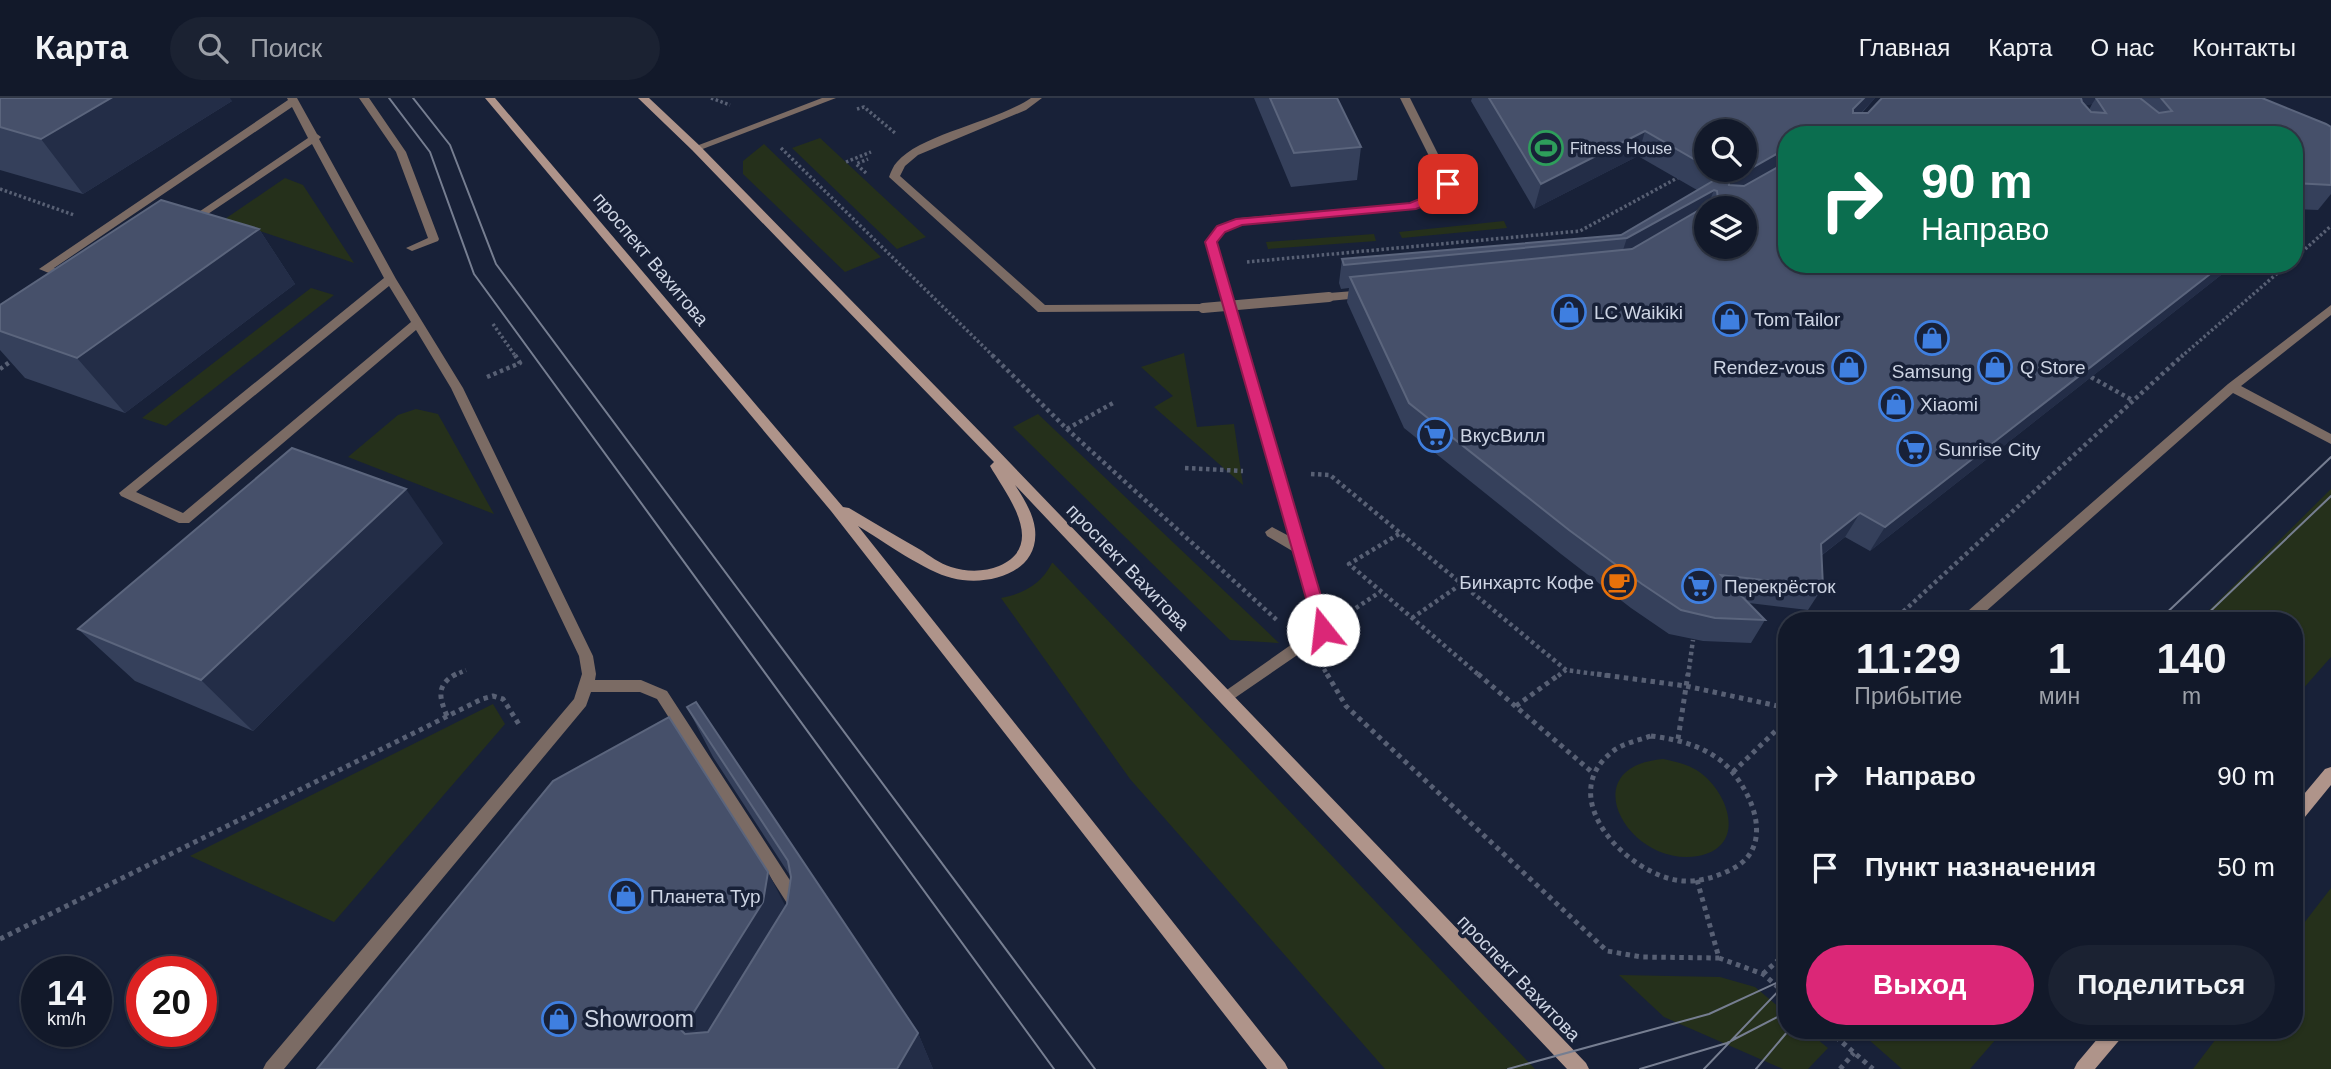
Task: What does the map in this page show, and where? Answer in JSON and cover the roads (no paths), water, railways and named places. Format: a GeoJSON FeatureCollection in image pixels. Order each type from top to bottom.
{"type":"FeatureCollection","features":[{"type":"Feature","properties":{"kind":"main road","name":"проспект Вахитова"},"geometry":{"type":"LineString","coordinates":[[490,98],[836,508],[1279,1069]]}},
{"type":"Feature","properties":{"kind":"main road","name":"проспект Вахитова"},"geometry":{"type":"LineString","coordinates":[[643,98],[696,148],[984,444],[1580,1069]]}},
{"type":"Feature","properties":{"kind":"main road"},"geometry":{"type":"LineString","coordinates":[[836,508],[948,572],[971,577],[1007,570],[1019,560],[1029,545],[1029,533],[1024,512],[984,444]]}},
{"type":"Feature","properties":{"kind":"main road"},"geometry":{"type":"LineString","coordinates":[[2303,807],[2331,774]]}},
{"type":"Feature","properties":{"kind":"main road"},"geometry":{"type":"LineString","coordinates":[[2083,1069],[2109,1039]]}},
{"type":"Feature","properties":{"kind":"street"},"geometry":{"type":"LineString","coordinates":[[364,98],[401,152],[434,239],[412,248]]}},
{"type":"Feature","properties":{"kind":"street"},"geometry":{"type":"LineString","coordinates":[[696,148],[831,98]]}},
{"type":"Feature","properties":{"kind":"street"},"geometry":{"type":"LineString","coordinates":[[1037,98],[1020,109],[913,153],[896,168],[894,177],[1042,309],[1203,308],[1382,292]]}},
{"type":"Feature","properties":{"kind":"street"},"geometry":{"type":"LineString","coordinates":[[1226,698],[1323,630],[1211,242],[1215,234],[1229,224],[1411,206],[1437,197],[1448,184],[1405,98]]}},
{"type":"Feature","properties":{"kind":"street"},"geometry":{"type":"LineString","coordinates":[[81,281],[45,269],[293,99],[316,137],[390,279],[457,388],[586,656],[589,674],[581,702],[272,1069]]}},
{"type":"Feature","properties":{"kind":"street"},"geometry":{"type":"LineString","coordinates":[[182,226],[316,137]]}},
{"type":"Feature","properties":{"kind":"street"},"geometry":{"type":"LineString","coordinates":[[390,279],[126,493],[184,519],[417,323]]}},
{"type":"Feature","properties":{"kind":"street"},"geometry":{"type":"LineString","coordinates":[[1976,612],[2232,387],[2331,309]]}},
{"type":"Feature","properties":{"kind":"street"},"geometry":{"type":"LineString","coordinates":[[2232,387],[2331,440]]}},
{"type":"Feature","properties":{"kind":"street"},"geometry":{"type":"LineString","coordinates":[[1272,531],[1300,549]]}},
{"type":"Feature","properties":{"kind":"street"},"geometry":{"type":"LineString","coordinates":[[587,686],[641,686],[662,695],[795,900],[804,926]]}},
{"type":"Feature","properties":{"kind":"tram line"},"geometry":{"type":"LineString","coordinates":[[389,98],[430,152],[474,274],[1054,1069]]}},
{"type":"Feature","properties":{"kind":"tram line"},"geometry":{"type":"LineString","coordinates":[[413,98],[450,145],[496,264],[1095,1069]]}},
{"type":"Feature","properties":{"kind":"tram line"},"geometry":{"type":"LineString","coordinates":[[2167,612],[2331,457]]}},
{"type":"Feature","properties":{"kind":"tram line"},"geometry":{"type":"LineString","coordinates":[[2209,612],[2331,496]]}},
{"type":"Feature","properties":{"kind":"tram line"},"geometry":{"type":"LineString","coordinates":[[1508,1069],[1709,1014],[1778,982]]}},
{"type":"Feature","properties":{"kind":"tram line"},"geometry":{"type":"LineString","coordinates":[[1731,1041],[1778,991]]}},
{"type":"Feature","properties":{"kind":"tram line"},"geometry":{"type":"LineString","coordinates":[[1731,1041],[1778,1017]]}},
{"type":"Feature","properties":{"kind":"tram line"},"geometry":{"type":"LineString","coordinates":[[1756,1069],[1781,1039]]}},
{"type":"Feature","properties":{"kind":"tram line"},"geometry":{"type":"LineString","coordinates":[[1640,1069],[1731,1041]]}},
{"type":"Feature","properties":{"kind":"tram line"},"geometry":{"type":"LineString","coordinates":[[1704,1069],[1731,1041]]}},
{"type":"Feature","properties":{"kind":"place","name":"Fitness House"},"geometry":{"type":"Point","coordinates":[1546,148]}},
{"type":"Feature","properties":{"kind":"place","name":"LC Waikiki"},"geometry":{"type":"Point","coordinates":[1569,312]}},
{"type":"Feature","properties":{"kind":"place","name":"Tom Tailor"},"geometry":{"type":"Point","coordinates":[1730,319]}},
{"type":"Feature","properties":{"kind":"place","name":"Samsung"},"geometry":{"type":"Point","coordinates":[1932,338]}},
{"type":"Feature","properties":{"kind":"place","name":"Rendez-vous"},"geometry":{"type":"Point","coordinates":[1849,367]}},
{"type":"Feature","properties":{"kind":"place","name":"Q Store"},"geometry":{"type":"Point","coordinates":[1995,367]}},
{"type":"Feature","properties":{"kind":"place","name":"Xiaomi"},"geometry":{"type":"Point","coordinates":[1896,404]}},
{"type":"Feature","properties":{"kind":"place","name":"ВкусВилл"},"geometry":{"type":"Point","coordinates":[1435,435]}},
{"type":"Feature","properties":{"kind":"place","name":"Sunrise City"},"geometry":{"type":"Point","coordinates":[1914,449]}},
{"type":"Feature","properties":{"kind":"place","name":"Бинхартс Кофе"},"geometry":{"type":"Point","coordinates":[1619,582]}},
{"type":"Feature","properties":{"kind":"place","name":"Перекрёсток"},"geometry":{"type":"Point","coordinates":[1699,586]}},
{"type":"Feature","properties":{"kind":"place","name":"Планета Тур"},"geometry":{"type":"Point","coordinates":[626,896]}},
{"type":"Feature","properties":{"kind":"place","name":"Showroom"},"geometry":{"type":"Point","coordinates":[559,1019]}}]}
